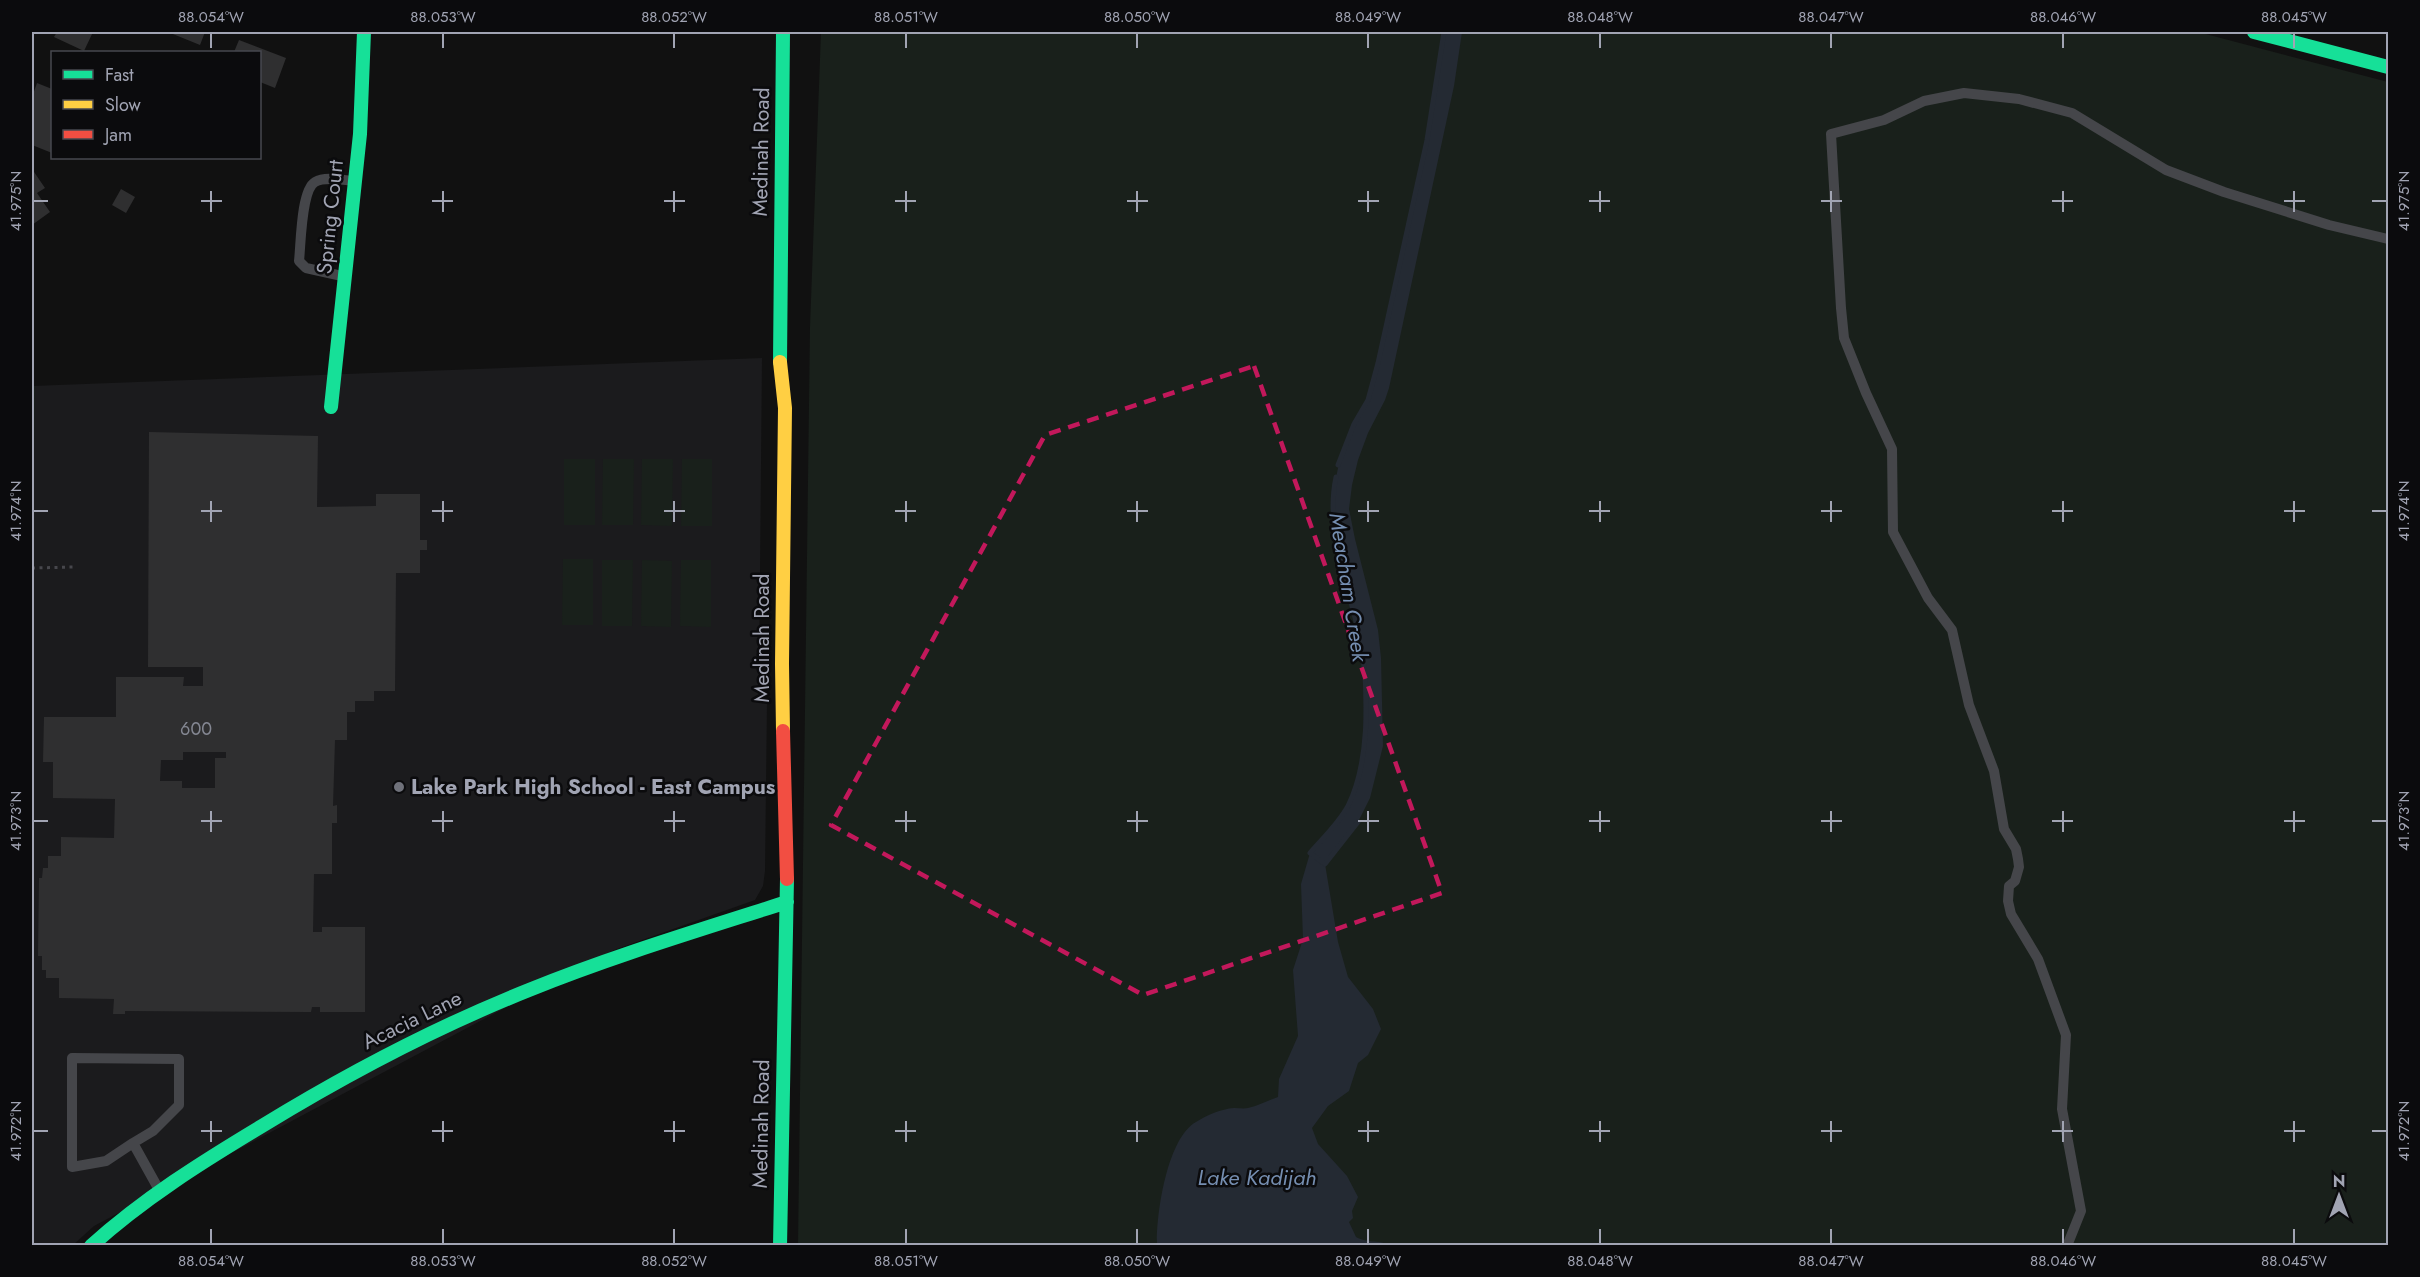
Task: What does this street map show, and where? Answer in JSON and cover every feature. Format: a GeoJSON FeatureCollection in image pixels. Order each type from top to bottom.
{"type":"FeatureCollection","features":[{"type":"Feature","properties":{"kind":"main road","name":"Spring Court"},"geometry":{"type":"LineString","coordinates":[[332,407],[360,134],[364,32]]}},
{"type":"Feature","properties":{"kind":"main road","name":"Medinah Road"},"geometry":{"type":"LineString","coordinates":[[780,1245],[787,902],[782,664],[784,408],[779,351],[783,32]]}},
{"type":"Feature","properties":{"kind":"main road"},"geometry":{"type":"LineString","coordinates":[[2254,32],[2388,67]]}},
{"type":"Feature","properties":{"kind":"main road","name":"Acacia Lane"},"geometry":{"type":"LineString","coordinates":[[91,1245],[160,1190],[313,1094],[427,1035],[492,1005],[589,968],[787,902]]}},
{"type":"Feature","properties":{"kind":"lane"},"geometry":{"type":"LineString","coordinates":[[2067,1245],[2081,1211],[2062,1109],[2066,1035],[2038,959],[2011,914],[2008,901],[2009,886],[2015,881],[2019,867],[2016,849],[2004,829],[1994,771],[1969,705],[1952,630],[1929,598],[1893,532],[1892,449],[1844,338],[1840,308],[1831,134],[1884,120],[1924,101],[1964,93],[2019,99],[2072,113],[2166,170],[2224,192],[2329,225],[2388,239]]}},
{"type":"Feature","properties":{"kind":"lane"},"geometry":{"type":"LineString","coordinates":[[345,276],[306,268],[299,261],[306,191],[315,182],[331,179],[355,181]]}},
{"type":"Feature","properties":{"kind":"lane"},"geometry":{"type":"LineString","coordinates":[[72,1058],[179,1059],[179,1105],[153,1131],[133,1143],[106,1161],[72,1167],[72,1058]]}},
{"type":"Feature","properties":{"kind":"lane"},"geometry":{"type":"LineString","coordinates":[[133,1143],[160,1190]]}},
{"type":"Feature","properties":{"kind":"path"},"geometry":{"type":"LineString","coordinates":[[32,568],[74,567]]}},
{"type":"Feature","properties":{"kind":"highlighted area"},"geometry":{"type":"Polygon","coordinates":[[[1254,366],[1442,893],[1143,995],[831,825],[1045,435],[1254,366]]]}},
{"type":"Feature","properties":{"kind":"shaded area"},"geometry":{"type":"Polygon","coordinates":[[[821,32],[2198,32],[2388,82],[2388,1245],[798,1246],[810,327],[821,32]]]}},
{"type":"Feature","properties":{"kind":"shaded area","name":"Lake Park High School - East Campus"},"geometry":{"type":"Polygon","coordinates":[[[762,358],[759,681],[767,703],[765,871],[763,886],[755,900],[614,950],[94,1226],[73,1245],[32,1245],[32,386],[762,358]]]}},
{"type":"Feature","properties":{"kind":"shaded area"},"geometry":{"type":"Polygon","coordinates":[[[32,386],[35,386],[32,604],[32,386]]]}},
{"type":"Feature","properties":{"kind":"shaded area"},"geometry":{"type":"Polygon","coordinates":[[[564,459],[595,459],[595,525],[564,525],[564,459]]]}},
{"type":"Feature","properties":{"kind":"shaded area"},"geometry":{"type":"Polygon","coordinates":[[[603,459],[634,459],[633,525],[602,525],[603,459]]]}},
{"type":"Feature","properties":{"kind":"shaded area"},"geometry":{"type":"Polygon","coordinates":[[[642,459],[673,459],[672,526],[641,525],[642,459]]]}},
{"type":"Feature","properties":{"kind":"shaded area"},"geometry":{"type":"Polygon","coordinates":[[[682,459],[712,459],[712,526],[681,526],[682,459]]]}},
{"type":"Feature","properties":{"kind":"shaded area"},"geometry":{"type":"Polygon","coordinates":[[[563,559],[593,559],[593,625],[562,625],[563,559]]]}},
{"type":"Feature","properties":{"kind":"shaded area"},"geometry":{"type":"Polygon","coordinates":[[[602,560],[633,560],[632,626],[602,626],[602,560]]]}},
{"type":"Feature","properties":{"kind":"shaded area"},"geometry":{"type":"Polygon","coordinates":[[[642,560],[672,561],[671,627],[641,626],[642,560]]]}},
{"type":"Feature","properties":{"kind":"shaded area"},"geometry":{"type":"Polygon","coordinates":[[[681,560],[711,560],[711,627],[680,626],[681,560]]]}},
{"type":"Feature","properties":{"kind":"water","name":"Lake Kadijah"},"geometry":{"type":"Polygon","coordinates":[[[1444,32],[1462,32],[1454,86],[1389,388],[1358,460],[1349,509],[1378,630],[1383,746],[1370,798],[1358,822],[1325,864],[1338,942],[1348,977],[1373,1009],[1381,1029],[1368,1055],[1358,1063],[1349,1091],[1328,1106],[1312,1128],[1318,1144],[1347,1176],[1358,1197],[1352,1211],[1353,1218],[1349,1222],[1356,1237],[1390,1245],[1157,1245],[1165,1178],[1178,1144],[1186,1131],[1196,1122],[1214,1113],[1248,1108],[1278,1097],[1279,1079],[1298,1036],[1293,970],[1303,939],[1301,884],[1310,853],[1347,808],[1358,781],[1364,754],[1363,654],[1336,535],[1335,483],[1340,458],[1354,424],[1368,400],[1378,363],[1427,140],[1444,32]]]}},
{"type":"Feature","properties":{"kind":"building"},"geometry":{"type":"Polygon","coordinates":[[[57,32],[93,32],[84,51],[54,37],[57,32]]]}},
{"type":"Feature","properties":{"kind":"building"},"geometry":{"type":"Polygon","coordinates":[[[168,32],[205,32],[200,45],[168,32]]]}},
{"type":"Feature","properties":{"kind":"building"},"geometry":{"type":"Polygon","coordinates":[[[239,40],[286,58],[275,88],[261,82],[261,51],[234,51],[239,40]]]}},
{"type":"Feature","properties":{"kind":"building"},"geometry":{"type":"Polygon","coordinates":[[[37,83],[51,89],[51,153],[32,145],[32,97],[37,83]]]}},
{"type":"Feature","properties":{"kind":"building"},"geometry":{"type":"Polygon","coordinates":[[[32,169],[45,188],[37,193],[50,212],[32,225],[32,169]]]}},
{"type":"Feature","properties":{"kind":"building"},"geometry":{"type":"Polygon","coordinates":[[[121,189],[135,197],[126,213],[112,205],[121,189]]]}},
{"type":"Feature","properties":{"kind":"building"},"geometry":{"type":"Polygon","coordinates":[[[149,432],[318,436],[317,507],[376,506],[376,494],[420,494],[420,540],[427,540],[427,550],[420,550],[420,573],[396,573],[395,691],[374,691],[374,701],[355,701],[355,712],[347,712],[347,740],[335,740],[333,806],[337,805],[337,823],[332,823],[332,874],[314,874],[313,932],[322,932],[322,927],[365,927],[365,1012],[320,1012],[320,1007],[312,1007],[311,1012],[125,1011],[125,1014],[113,1014],[114,999],[59,998],[59,978],[46,978],[46,970],[42,970],[42,956],[38,956],[39,878],[42,878],[43,868],[48,868],[48,856],[61,856],[61,837],[114,838],[115,799],[53,798],[53,762],[43,762],[44,717],[116,717],[116,677],[184,677],[183,686],[203,686],[203,667],[148,667],[149,432]],[[183,752],[183,760],[161,760],[160,781],[182,781],[182,788],[215,788],[215,758],[226,758],[226,752],[183,752]]]}},
{"type":"Feature","properties":{"kind":"waterway","name":"Meacham Creek"},"geometry":{"type":"LineString","coordinates":[[1338,465],[1354,424],[1368,400],[1378,363],[1427,140],[1444,32]]}},
{"type":"Feature","properties":{"kind":"waterway","name":"Meacham Creek"},"geometry":{"type":"LineString","coordinates":[[1336,477],[1333,496],[1335,535],[1358,630]]}},
{"type":"Feature","properties":{"kind":"waterway","name":"Meacham Creek"},"geometry":{"type":"LineString","coordinates":[[1358,822],[1325,864],[1310,853],[1348,806],[1360,771],[1366,730],[1366,689],[1362,651]]}},
{"type":"Feature","properties":{"kind":"traffic: fast"},"geometry":{"type":"LineString","coordinates":[[331,407],[360,134],[364,32]]}},
{"type":"Feature","properties":{"kind":"traffic: fast"},"geometry":{"type":"LineString","coordinates":[[780,362],[783,32]]}},
{"type":"Feature","properties":{"kind":"traffic: fast"},"geometry":{"type":"LineString","coordinates":[[2254,32],[2388,67]]}},
{"type":"Feature","properties":{"kind":"traffic: fast"},"geometry":{"type":"LineString","coordinates":[[780,1246],[787,879]]}},
{"type":"Feature","properties":{"kind":"traffic: fast"},"geometry":{"type":"LineString","coordinates":[[91,1246],[152,1197],[217,1153],[326,1088],[392,1052],[494,1004],[561,978],[787,902]]}},
{"type":"Feature","properties":{"kind":"traffic: slow"},"geometry":{"type":"LineString","coordinates":[[780,362],[785,408],[783,731]]}},
{"type":"Feature","properties":{"kind":"traffic: jam"},"geometry":{"type":"LineString","coordinates":[[783,731],[787,879]]}},
{"type":"Feature","properties":{"kind":"place","name":"Lake Park High School - East Campus"},"geometry":{"type":"Point","coordinates":[399,787]}}]}
